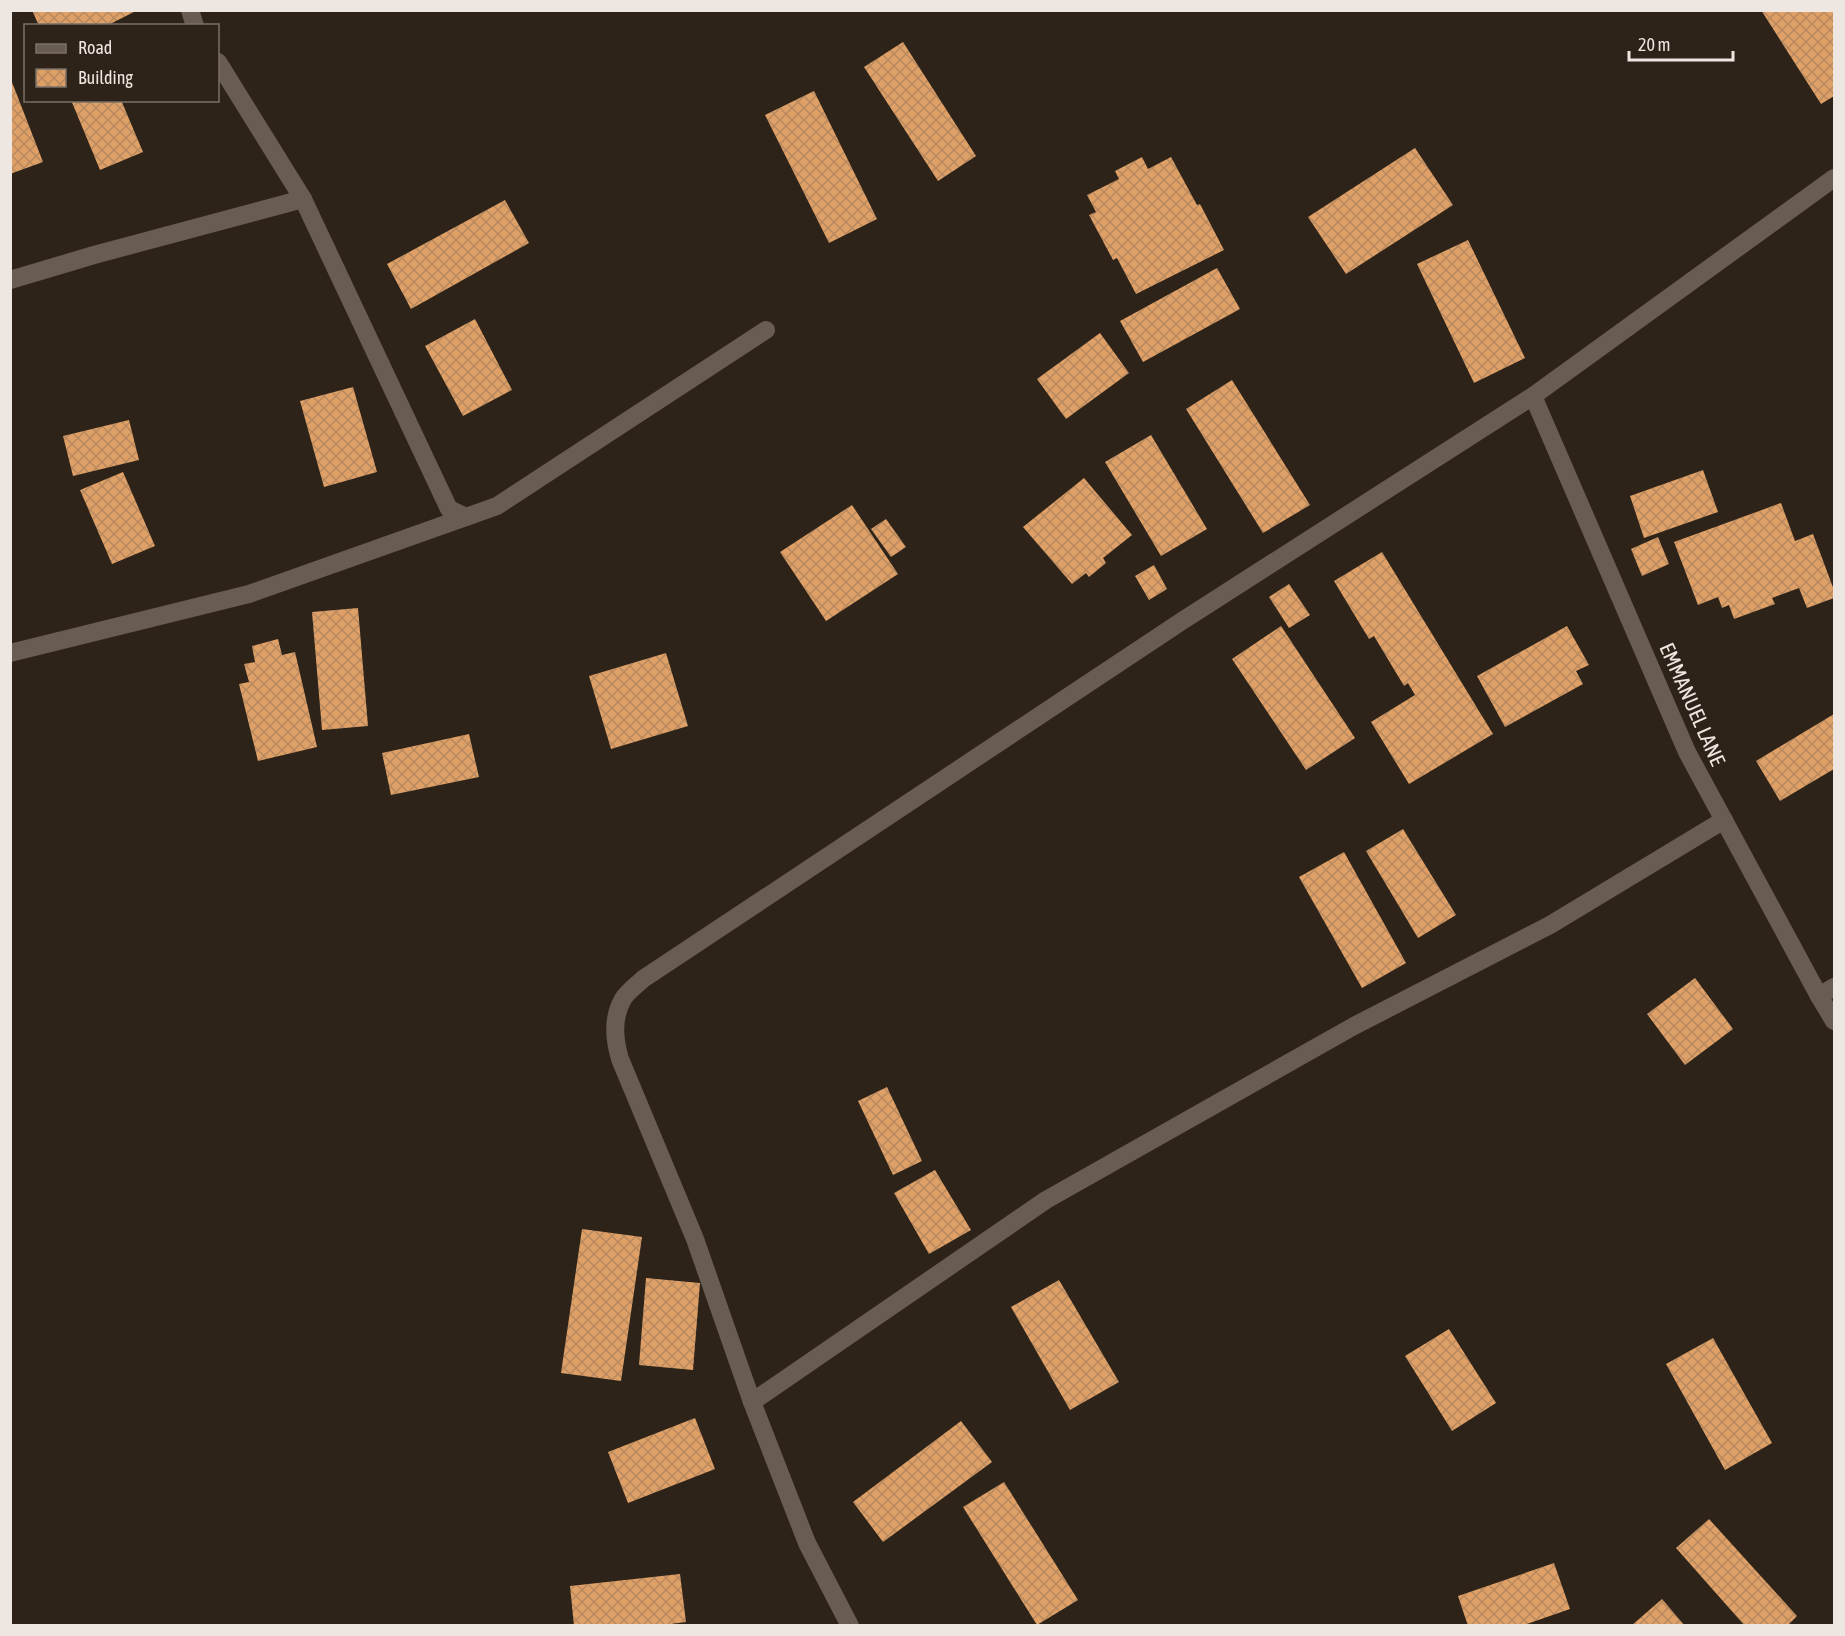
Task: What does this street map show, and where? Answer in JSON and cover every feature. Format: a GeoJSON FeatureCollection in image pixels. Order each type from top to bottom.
{"type":"FeatureCollection","features":[{"type":"Feature","properties":{"kind":"street"},"geometry":{"type":"LineString","coordinates":[[219,64],[303,199],[449,509],[466,517]]}},
{"type":"Feature","properties":{"kind":"street"},"geometry":{"type":"LineString","coordinates":[[850,1626],[807,1543],[752,1402],[695,1239],[620,1059],[614,1037],[616,1018],[623,999],[643,979],[1162,635],[1533,396],[1834,178]]}},
{"type":"Feature","properties":{"kind":"street"},"geometry":{"type":"LineString","coordinates":[[10,280],[303,199]]}},
{"type":"Feature","properties":{"kind":"street"},"geometry":{"type":"LineString","coordinates":[[10,654],[249,594],[497,506],[766,330]]}},
{"type":"Feature","properties":{"kind":"street","name":"EMMANUEL LANE"},"geometry":{"type":"LineString","coordinates":[[1533,396],[1688,752],[1724,820],[1827,992],[1834,1021]]}},
{"type":"Feature","properties":{"kind":"street"},"geometry":{"type":"LineString","coordinates":[[752,1402],[1046,1200],[1354,1026],[1550,925],[1724,820]]}},
{"type":"Feature","properties":{"kind":"building"},"geometry":{"type":"Polygon","coordinates":[[[32,10],[138,10],[110,24],[38,24],[32,10]]]}},
{"type":"Feature","properties":{"kind":"building"},"geometry":{"type":"Polygon","coordinates":[[[1761,10],[1832,10],[1834,15],[1834,96],[1821,104],[1761,10]]]}},
{"type":"Feature","properties":{"kind":"building"},"geometry":{"type":"Polygon","coordinates":[[[903,42],[976,156],[938,181],[864,67],[903,42]]]}},
{"type":"Feature","properties":{"kind":"building"},"geometry":{"type":"Polygon","coordinates":[[[10,77],[43,162],[10,174],[10,77]]]}},
{"type":"Feature","properties":{"kind":"building"},"geometry":{"type":"Polygon","coordinates":[[[814,91],[877,219],[829,243],[765,115],[814,91]]]}},
{"type":"Feature","properties":{"kind":"building"},"geometry":{"type":"Polygon","coordinates":[[[72,102],[122,102],[143,152],[100,170],[72,102]]]}},
{"type":"Feature","properties":{"kind":"building"},"geometry":{"type":"Polygon","coordinates":[[[1415,148],[1453,205],[1346,274],[1308,217],[1415,148]]]}},
{"type":"Feature","properties":{"kind":"building"},"geometry":{"type":"Polygon","coordinates":[[[1142,157],[1148,169],[1171,157],[1197,205],[1200,204],[1224,250],[1136,294],[1117,258],[1113,260],[1089,215],[1096,212],[1087,195],[1119,179],[1115,171],[1142,157]]]}},
{"type":"Feature","properties":{"kind":"building"},"geometry":{"type":"Polygon","coordinates":[[[505,200],[529,243],[411,309],[387,264],[505,200]]]}},
{"type":"Feature","properties":{"kind":"building"},"geometry":{"type":"Polygon","coordinates":[[[1468,240],[1525,358],[1474,383],[1417,264],[1468,240]]]}},
{"type":"Feature","properties":{"kind":"building"},"geometry":{"type":"Polygon","coordinates":[[[1217,268],[1240,309],[1143,362],[1120,321],[1217,268]]]}},
{"type":"Feature","properties":{"kind":"building"},"geometry":{"type":"Polygon","coordinates":[[[475,319],[512,390],[463,416],[425,346],[475,319]]]}},
{"type":"Feature","properties":{"kind":"building"},"geometry":{"type":"Polygon","coordinates":[[[1100,333],[1129,373],[1066,419],[1037,379],[1100,333]]]}},
{"type":"Feature","properties":{"kind":"building"},"geometry":{"type":"Polygon","coordinates":[[[1232,380],[1310,505],[1263,533],[1186,409],[1232,380]]]}},
{"type":"Feature","properties":{"kind":"building"},"geometry":{"type":"Polygon","coordinates":[[[353,387],[377,472],[324,487],[300,401],[353,387]]]}},
{"type":"Feature","properties":{"kind":"building"},"geometry":{"type":"Polygon","coordinates":[[[129,420],[139,460],[73,476],[63,436],[129,420]]]}},
{"type":"Feature","properties":{"kind":"building"},"geometry":{"type":"Polygon","coordinates":[[[1151,435],[1207,529],[1161,556],[1105,462],[1151,435]]]}},
{"type":"Feature","properties":{"kind":"building"},"geometry":{"type":"Polygon","coordinates":[[[1703,470],[1718,512],[1644,538],[1630,496],[1703,470]]]}},
{"type":"Feature","properties":{"kind":"building"},"geometry":{"type":"Polygon","coordinates":[[[123,472],[155,546],[112,564],[80,490],[123,472]]]}},
{"type":"Feature","properties":{"kind":"building"},"geometry":{"type":"Polygon","coordinates":[[[1084,478],[1132,535],[1103,558],[1106,563],[1089,577],[1086,573],[1072,584],[1023,527],[1084,478]]]}},
{"type":"Feature","properties":{"kind":"building"},"geometry":{"type":"Polygon","coordinates":[[[1781,503],[1795,541],[1813,534],[1834,590],[1834,598],[1807,608],[1799,588],[1772,598],[1775,604],[1734,619],[1729,605],[1722,608],[1718,597],[1698,605],[1674,542],[1781,503]]]}},
{"type":"Feature","properties":{"kind":"building"},"geometry":{"type":"Polygon","coordinates":[[[852,505],[898,574],[826,621],[780,552],[852,505]]]}},
{"type":"Feature","properties":{"kind":"building"},"geometry":{"type":"Polygon","coordinates":[[[886,519],[906,547],[891,557],[871,529],[886,519]]]}},
{"type":"Feature","properties":{"kind":"building"},"geometry":{"type":"Polygon","coordinates":[[[1658,537],[1669,564],[1642,576],[1631,549],[1658,537]]]}},
{"type":"Feature","properties":{"kind":"building"},"geometry":{"type":"Polygon","coordinates":[[[1382,552],[1493,734],[1409,784],[1371,722],[1415,695],[1408,683],[1404,686],[1374,636],[1369,639],[1334,581],[1382,552]]]}},
{"type":"Feature","properties":{"kind":"building"},"geometry":{"type":"Polygon","coordinates":[[[1154,565],[1167,589],[1149,600],[1135,576],[1154,565]]]}},
{"type":"Feature","properties":{"kind":"building"},"geometry":{"type":"Polygon","coordinates":[[[1289,584],[1310,615],[1289,628],[1269,597],[1289,584]]]}},
{"type":"Feature","properties":{"kind":"building"},"geometry":{"type":"Polygon","coordinates":[[[358,608],[368,726],[322,730],[312,612],[358,608]]]}},
{"type":"Feature","properties":{"kind":"building"},"geometry":{"type":"Polygon","coordinates":[[[1281,626],[1355,738],[1306,770],[1232,659],[1281,626]]]}},
{"type":"Feature","properties":{"kind":"building"},"geometry":{"type":"Polygon","coordinates":[[[1567,626],[1589,665],[1576,671],[1583,684],[1505,727],[1477,676],[1567,626]]]}},
{"type":"Feature","properties":{"kind":"building"},"geometry":{"type":"Polygon","coordinates":[[[278,639],[282,655],[295,652],[317,747],[258,761],[239,684],[249,682],[244,664],[255,662],[252,646],[278,639]]]}},
{"type":"Feature","properties":{"kind":"building"},"geometry":{"type":"Polygon","coordinates":[[[666,653],[688,726],[611,749],[589,676],[666,653]]]}},
{"type":"Feature","properties":{"kind":"building"},"geometry":{"type":"Polygon","coordinates":[[[1834,714],[1834,769],[1780,801],[1756,761],[1834,714]]]}},
{"type":"Feature","properties":{"kind":"building"},"geometry":{"type":"Polygon","coordinates":[[[469,734],[479,777],[391,795],[382,753],[469,734]]]}},
{"type":"Feature","properties":{"kind":"building"},"geometry":{"type":"Polygon","coordinates":[[[1403,829],[1456,915],[1418,938],[1366,851],[1403,829]]]}},
{"type":"Feature","properties":{"kind":"building"},"geometry":{"type":"Polygon","coordinates":[[[1344,852],[1406,963],[1362,988],[1299,877],[1344,852]]]}},
{"type":"Feature","properties":{"kind":"building"},"geometry":{"type":"Polygon","coordinates":[[[1695,978],[1733,1029],[1685,1065],[1647,1014],[1695,978]]]}},
{"type":"Feature","properties":{"kind":"building"},"geometry":{"type":"Polygon","coordinates":[[[887,1087],[922,1161],[893,1175],[858,1101],[887,1087]]]}},
{"type":"Feature","properties":{"kind":"building"},"geometry":{"type":"Polygon","coordinates":[[[935,1170],[971,1230],[929,1254],[894,1193],[935,1170]]]}},
{"type":"Feature","properties":{"kind":"building"},"geometry":{"type":"Polygon","coordinates":[[[582,1229],[642,1237],[621,1381],[561,1373],[582,1229]]]}},
{"type":"Feature","properties":{"kind":"building"},"geometry":{"type":"Polygon","coordinates":[[[646,1278],[700,1283],[693,1370],[639,1365],[646,1278]]]}},
{"type":"Feature","properties":{"kind":"building"},"geometry":{"type":"Polygon","coordinates":[[[1059,1280],[1119,1382],[1070,1410],[1011,1307],[1059,1280]]]}},
{"type":"Feature","properties":{"kind":"building"},"geometry":{"type":"Polygon","coordinates":[[[1449,1329],[1496,1403],[1452,1431],[1405,1356],[1449,1329]]]}},
{"type":"Feature","properties":{"kind":"building"},"geometry":{"type":"Polygon","coordinates":[[[1713,1338],[1772,1443],[1725,1470],[1666,1364],[1713,1338]]]}},
{"type":"Feature","properties":{"kind":"building"},"geometry":{"type":"Polygon","coordinates":[[[695,1418],[715,1469],[628,1503],[608,1452],[695,1418]]]}},
{"type":"Feature","properties":{"kind":"building"},"geometry":{"type":"Polygon","coordinates":[[[961,1421],[992,1462],[883,1542],[853,1502],[961,1421]]]}},
{"type":"Feature","properties":{"kind":"building"},"geometry":{"type":"Polygon","coordinates":[[[1004,1482],[1078,1600],[1037,1625],[963,1507],[1004,1482]]]}},
{"type":"Feature","properties":{"kind":"building"},"geometry":{"type":"Polygon","coordinates":[[[1709,1519],[1797,1616],[1787,1626],[1745,1626],[1676,1548],[1709,1519]]]}},
{"type":"Feature","properties":{"kind":"building"},"geometry":{"type":"Polygon","coordinates":[[[1554,1563],[1570,1609],[1521,1626],[1468,1626],[1458,1596],[1554,1563]]]}},
{"type":"Feature","properties":{"kind":"building"},"geometry":{"type":"Polygon","coordinates":[[[680,1574],[686,1622],[655,1626],[574,1626],[570,1586],[680,1574]]]}},
{"type":"Feature","properties":{"kind":"building"},"geometry":{"type":"Polygon","coordinates":[[[1662,1599],[1685,1626],[1631,1626],[1662,1599]]]}}]}
